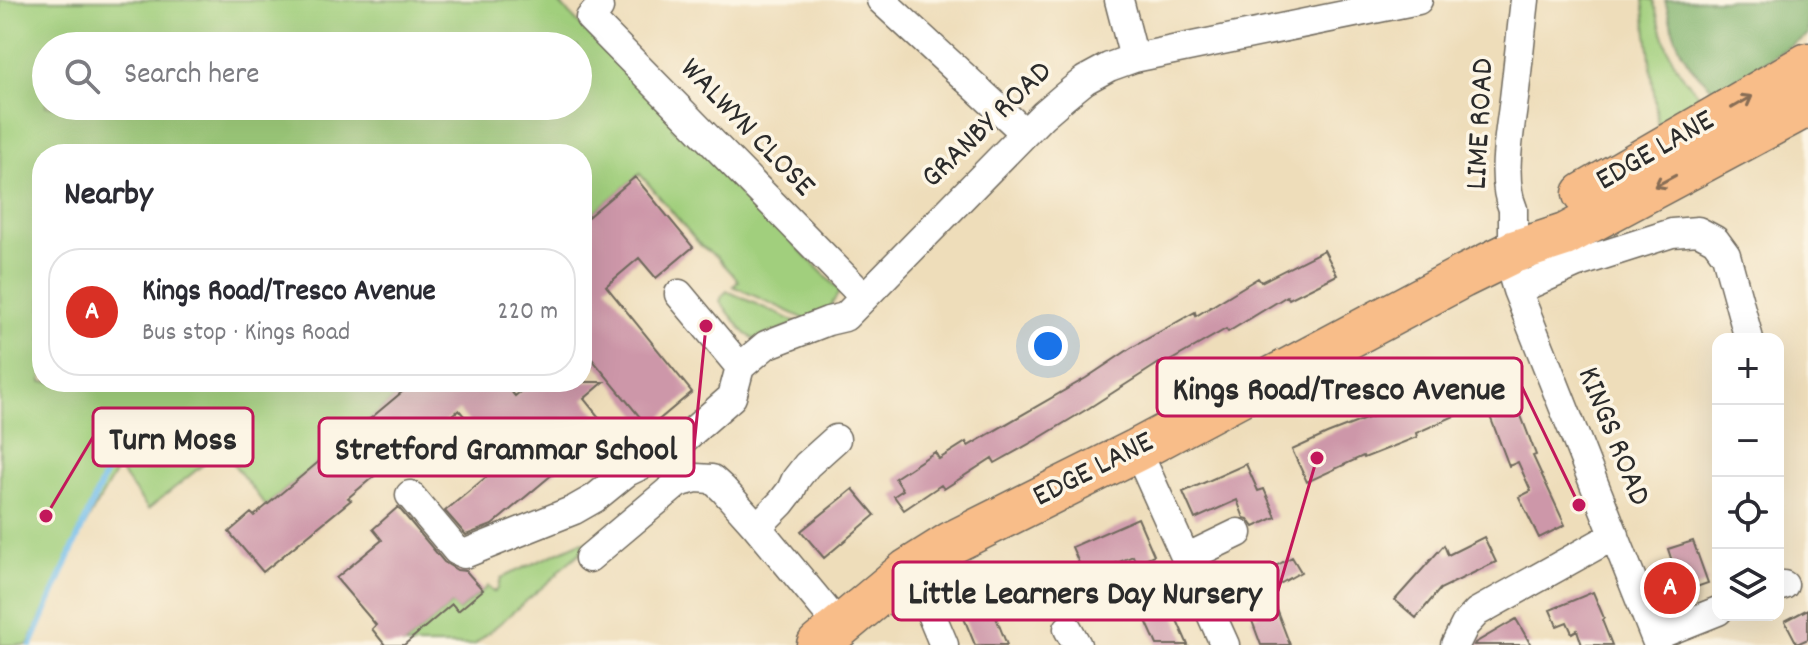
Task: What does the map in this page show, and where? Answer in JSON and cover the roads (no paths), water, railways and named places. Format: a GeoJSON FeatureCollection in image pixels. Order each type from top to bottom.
{"type":"FeatureCollection","features":[{"type":"Feature","properties":{"kind":"highway","name":"EDGE LANE"},"geometry":{"type":"LineString","coordinates":[[1515,271],[1553,212],[1808,64]]}},
{"type":"Feature","properties":{"kind":"highway","name":"EDGE LANE"},"geometry":{"type":"LineString","coordinates":[[829,636],[908,570],[951,543],[1137,450],[1515,271],[1565,235],[1808,105]]}},
{"type":"Feature","properties":{"kind":"street"},"geometry":{"type":"LineString","coordinates":[[881,0],[1025,133]]}},
{"type":"Feature","properties":{"kind":"street"},"geometry":{"type":"LineString","coordinates":[[1119,0],[1134,58]]}},
{"type":"Feature","properties":{"kind":"street","name":"GRANBY ROAD"},"geometry":{"type":"LineString","coordinates":[[740,367],[766,345],[845,317],[1025,133],[1085,80],[1109,67],[1327,9],[1418,0]]}},
{"type":"Feature","properties":{"kind":"street","name":"LIME ROAD"},"geometry":{"type":"LineString","coordinates":[[1515,271],[1513,209],[1509,201],[1507,171],[1525,0]]}},
{"type":"Feature","properties":{"kind":"street","name":"WALWYN CLOSE"},"geometry":{"type":"LineString","coordinates":[[599,8],[590,18],[864,297]]}},
{"type":"Feature","properties":{"kind":"street"},"geometry":{"type":"LineString","coordinates":[[1515,271],[1575,264],[1672,233],[1698,231],[1715,240],[1726,255],[1747,333]]}},
{"type":"Feature","properties":{"kind":"street","name":"KINGS ROAD"},"geometry":{"type":"LineString","coordinates":[[1515,271],[1656,641]]}},
{"type":"Feature","properties":{"kind":"street"},"geometry":{"type":"LineString","coordinates":[[410,495],[457,551],[464,554],[574,510],[595,498],[627,472],[669,452],[732,397],[740,367],[679,294]]}},
{"type":"Feature","properties":{"kind":"street"},"geometry":{"type":"LineString","coordinates":[[757,527],[781,503],[807,465],[836,439]]}},
{"type":"Feature","properties":{"kind":"street"},"geometry":{"type":"LineString","coordinates":[[1137,450],[1225,645]]}},
{"type":"Feature","properties":{"kind":"street"},"geometry":{"type":"LineString","coordinates":[[589,558],[678,483],[696,478],[712,479],[757,527],[829,636]]}},
{"type":"Feature","properties":{"kind":"street"},"geometry":{"type":"LineString","coordinates":[[1186,558],[1238,533]]}},
{"type":"Feature","properties":{"kind":"street"},"geometry":{"type":"LineString","coordinates":[[1455,645],[1465,625],[1477,612],[1615,535]]}},
{"type":"Feature","properties":{"kind":"street"},"geometry":{"type":"LineString","coordinates":[[908,570],[918,583],[944,645]]}},
{"type":"Feature","properties":{"kind":"street"},"geometry":{"type":"LineString","coordinates":[[1656,641],[1712,614]]}},
{"type":"Feature","properties":{"kind":"waterway"},"geometry":{"type":"LineString","coordinates":[[31,645],[107,470]]}},
{"type":"Feature","properties":{"kind":"place","name":"Stretford Grammar School"},"geometry":{"type":"Point","coordinates":[706,326]}},
{"type":"Feature","properties":{"kind":"place","name":"Little Learners Day Nursery"},"geometry":{"type":"Point","coordinates":[1317,458]}},
{"type":"Feature","properties":{"kind":"place","name":"Kings Road/Tresco Avenue"},"geometry":{"type":"Point","coordinates":[1579,505]}},
{"type":"Feature","properties":{"kind":"place","name":"Turn Moss"},"geometry":{"type":"Point","coordinates":[46,516]}},
{"type":"Feature","properties":{"kind":"place","name":"Kings Road/Tresco Avenue"},"geometry":{"type":"Point","coordinates":[1670,588]}}]}
